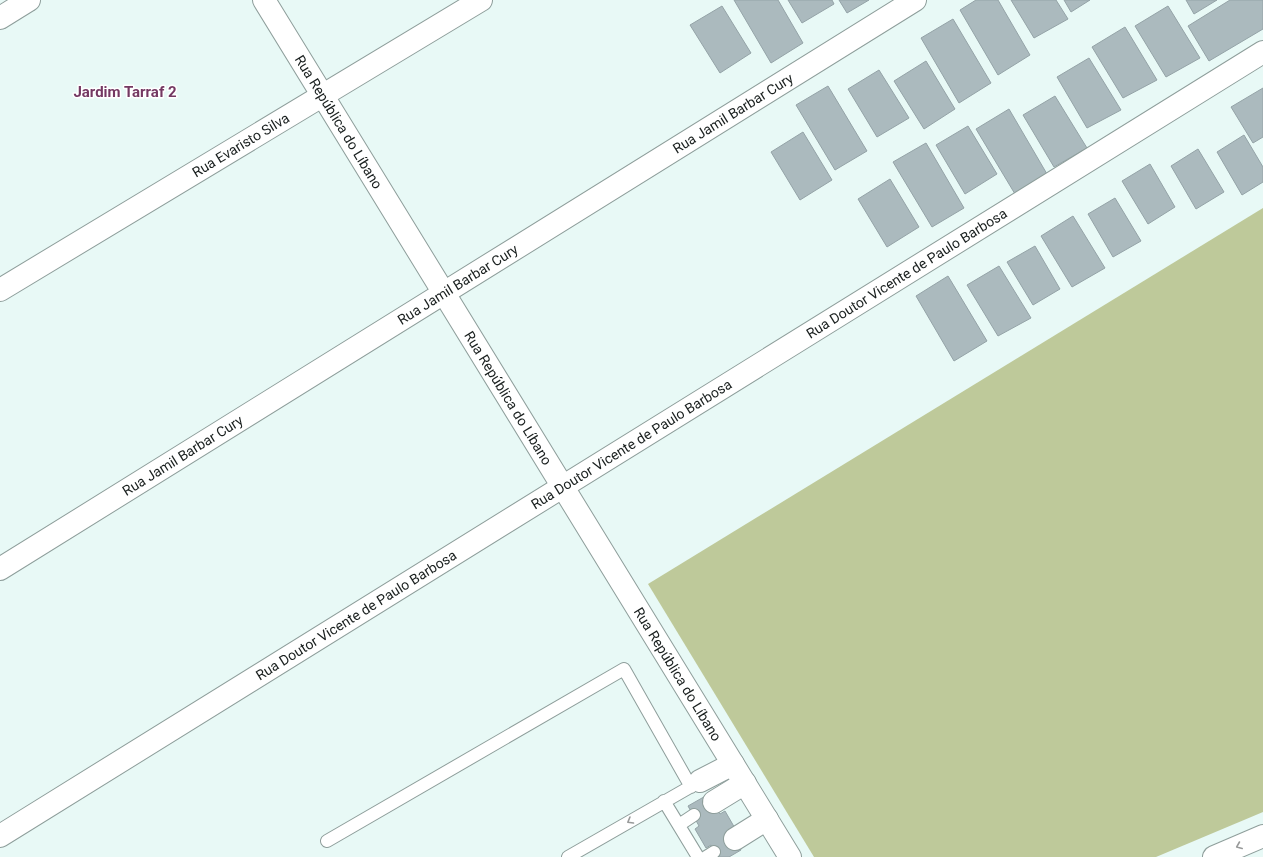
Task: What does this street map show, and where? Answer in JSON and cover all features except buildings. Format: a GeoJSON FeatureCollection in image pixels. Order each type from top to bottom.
{"type":"FeatureCollection","features":[{"type":"Feature","properties":{"kind":"street"},"geometry":{"type":"LineString","coordinates":[[0,18],[29,0]]}},
{"type":"Feature","properties":{"kind":"street","name":"Rua República do Líbano"},"geometry":{"type":"LineString","coordinates":[[264,0],[790,857]]}},
{"type":"Feature","properties":{"kind":"street","name":"Rua Evaristo Silva"},"geometry":{"type":"LineString","coordinates":[[0,290],[480,0]]}},
{"type":"Feature","properties":{"kind":"street","name":"Rua Jamil Barbar Cury"},"geometry":{"type":"LineString","coordinates":[[0,569],[915,0]]}},
{"type":"Feature","properties":{"kind":"street","name":"Rua Doutor Vicente de Paulo Barbosa"},"geometry":{"type":"LineString","coordinates":[[0,836],[1263,52]]}},
{"type":"Feature","properties":{"kind":"street"},"geometry":{"type":"LineString","coordinates":[[695,784],[733,764]]}},
{"type":"Feature","properties":{"kind":"street"},"geometry":{"type":"LineString","coordinates":[[714,802],[745,784]]}},
{"type":"Feature","properties":{"kind":"street"},"geometry":{"type":"LineString","coordinates":[[735,839],[767,819]]}},
{"type":"Feature","properties":{"kind":"street"},"geometry":{"type":"LineString","coordinates":[[1214,857],[1263,836]]}},
{"type":"Feature","properties":{"kind":"lane"},"geometry":{"type":"LineString","coordinates":[[327,841],[624,670],[695,784],[568,857]]}},
{"type":"Feature","properties":{"kind":"lane"},"geometry":{"type":"LineString","coordinates":[[664,801],[698,857]]}},
{"type":"Feature","properties":{"kind":"lane"},"geometry":{"type":"LineString","coordinates":[[679,825],[694,815]]}},
{"type":"Feature","properties":{"kind":"green space"},"geometry":{"type":"Polygon","coordinates":[[[1263,208],[1263,812],[1156,857],[814,857],[648,584],[1263,208]]]}},
{"type":"Feature","properties":{"kind":"district","name":"Jardim Tarraf 2"},"geometry":{"type":"Point","coordinates":[125,92]}}]}
